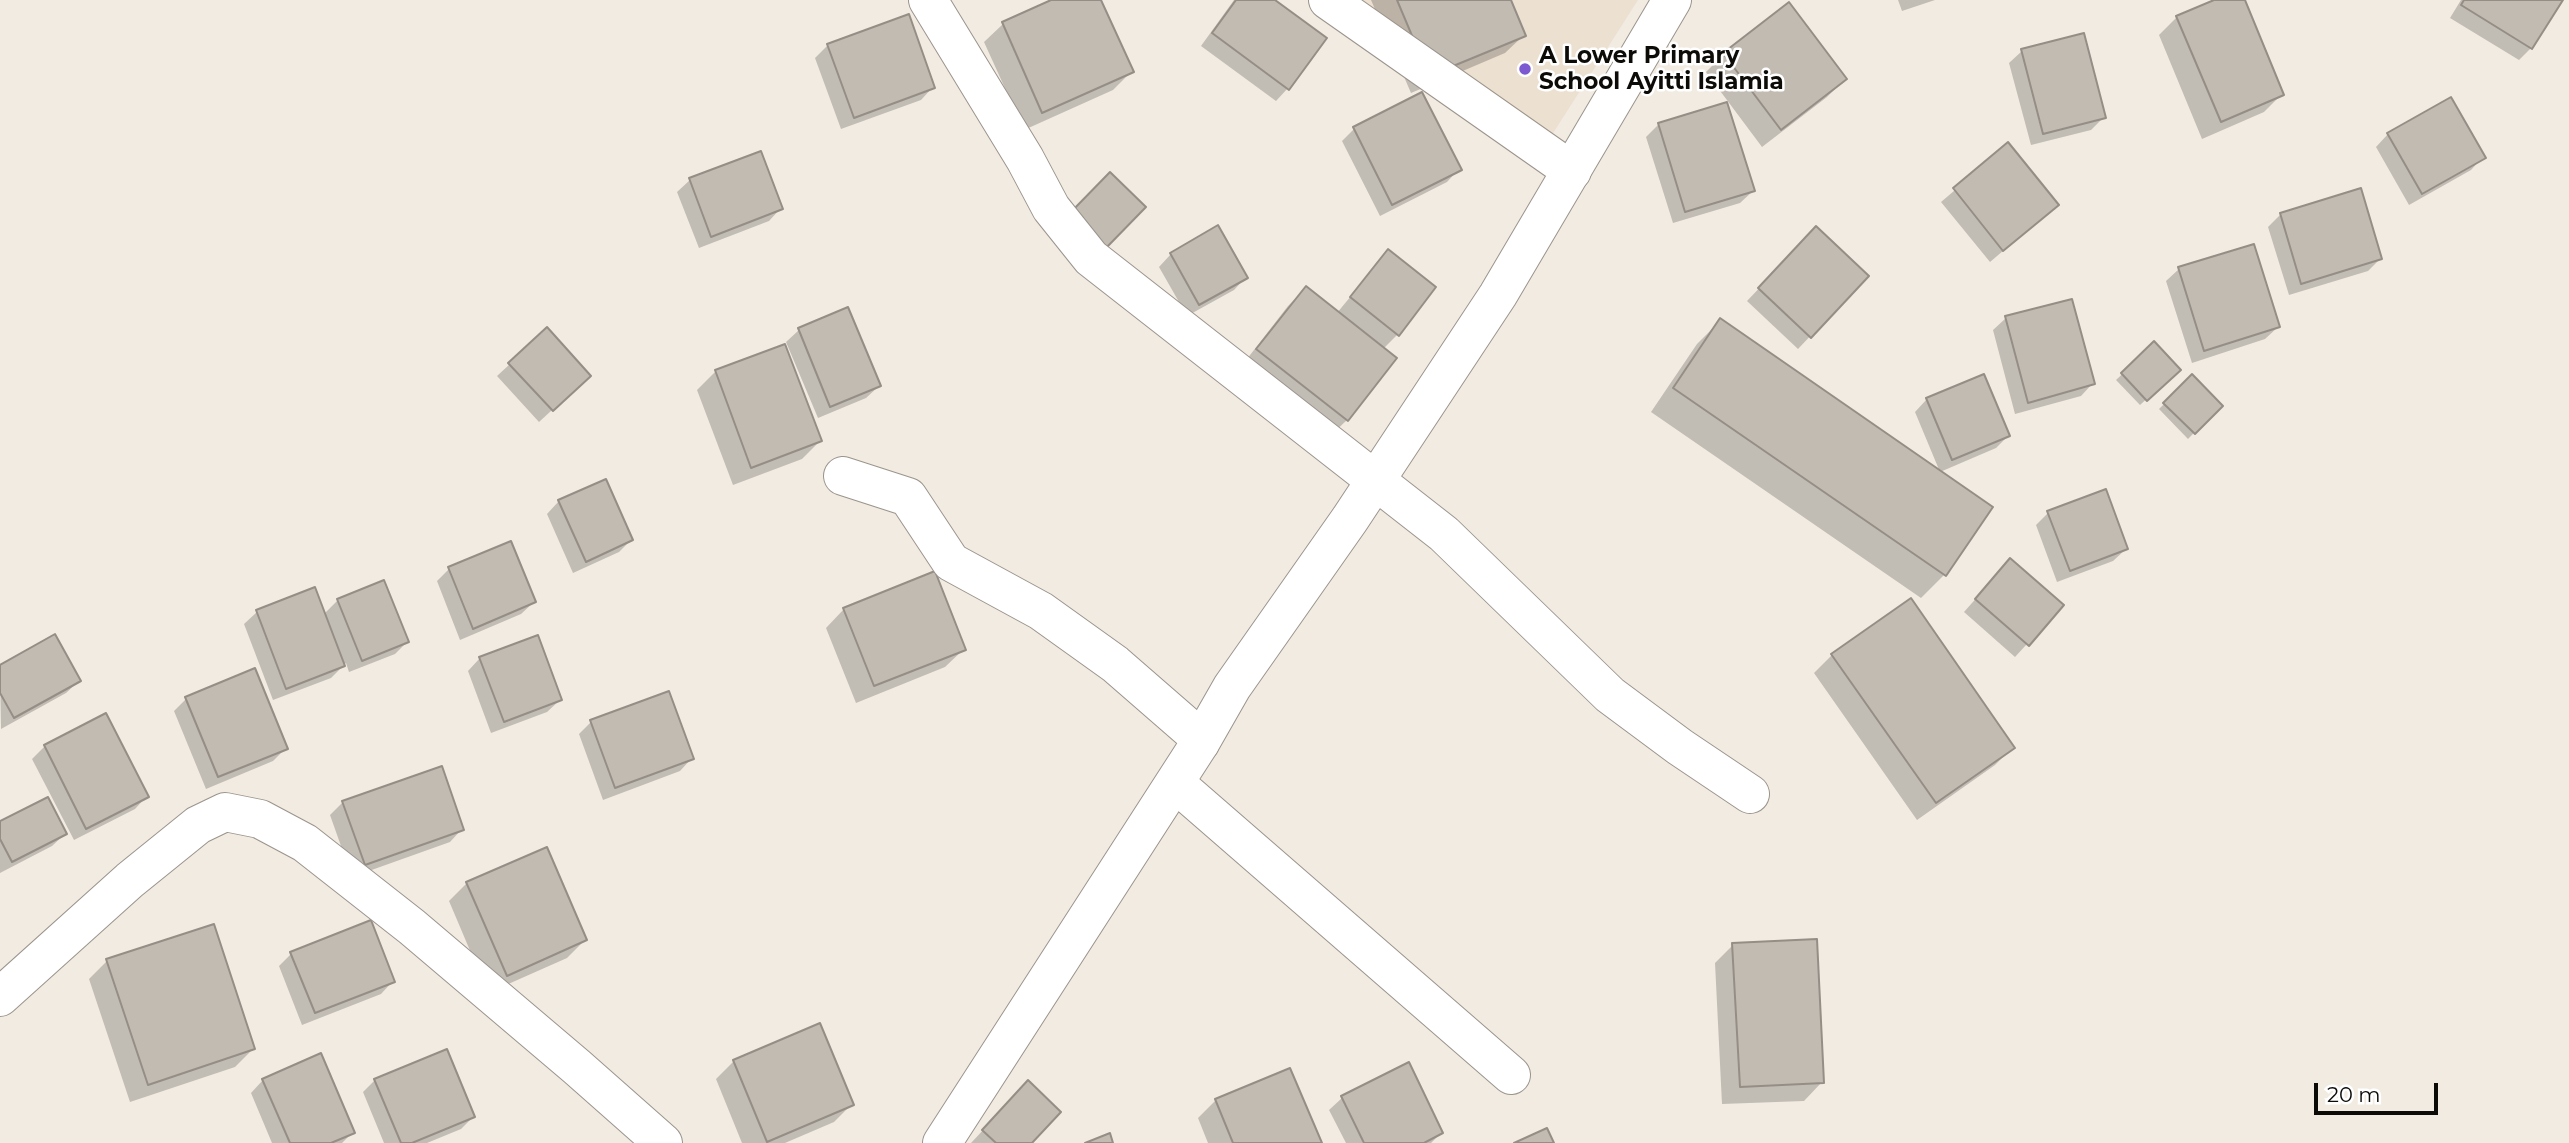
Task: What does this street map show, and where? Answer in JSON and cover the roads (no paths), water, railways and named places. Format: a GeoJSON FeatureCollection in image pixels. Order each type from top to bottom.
{"type":"FeatureCollection","features":[{"type":"Feature","properties":{"kind":"street"},"geometry":{"type":"LineString","coordinates":[[928,0],[1025,159],[1051,208],[1091,258],[1444,534],[1610,695],[1750,794]]}},
{"type":"Feature","properties":{"kind":"street"},"geometry":{"type":"LineString","coordinates":[[1328,0],[1572,171]]}},
{"type":"Feature","properties":{"kind":"street"},"geometry":{"type":"LineString","coordinates":[[942,1143],[1175,783],[1232,687],[1375,481],[1498,295],[1672,0]]}},
{"type":"Feature","properties":{"kind":"street"},"geometry":{"type":"LineString","coordinates":[[843,475],[908,498],[951,562],[1041,611],[1115,664],[1192,732],[1200,743]]}},
{"type":"Feature","properties":{"kind":"street"},"geometry":{"type":"LineString","coordinates":[[1175,783],[1511,1075]]}},
{"type":"Feature","properties":{"kind":"street"},"geometry":{"type":"LineString","coordinates":[[0,997],[130,880],[198,825],[225,812],[260,819],[305,843],[411,926],[663,1143]]}},
{"type":"Feature","properties":{"kind":"place","name":"A Lower Primary School Ayitti Islamia"},"geometry":{"type":"Point","coordinates":[1525,69]}}]}
